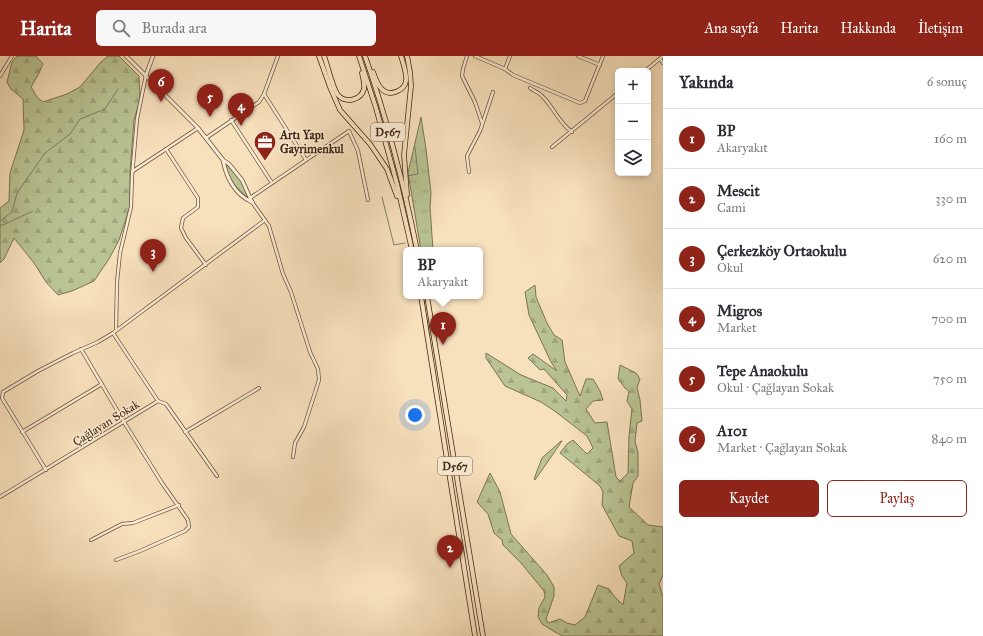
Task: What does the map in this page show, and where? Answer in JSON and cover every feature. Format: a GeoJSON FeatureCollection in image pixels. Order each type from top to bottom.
{"type":"FeatureCollection","features":[{"type":"Feature","properties":{"kind":"highway"},"geometry":{"type":"LineString","coordinates":[[319,56],[340,110],[370,144],[387,169],[402,208]]}},
{"type":"Feature","properties":{"kind":"highway"},"geometry":{"type":"LineString","coordinates":[[324,56],[338,94],[341,97],[350,100],[360,96],[364,90],[365,85],[359,58]]}},
{"type":"Feature","properties":{"kind":"highway"},"geometry":{"type":"LineString","coordinates":[[365,57],[384,91],[389,93],[400,90],[406,81],[401,56]]}},
{"type":"Feature","properties":{"kind":"highway"},"geometry":{"type":"LineString","coordinates":[[407,56],[411,86],[404,155],[408,207]]}},
{"type":"Feature","properties":{"kind":"highway","name":"D567"},"geometry":{"type":"LineString","coordinates":[[365,57],[386,124],[408,207],[416,247]]}},
{"type":"Feature","properties":{"kind":"highway","name":"D567"},"geometry":{"type":"LineString","coordinates":[[359,58],[376,108],[397,184],[411,247]]}},
{"type":"Feature","properties":{"kind":"highway","name":"D567"},"geometry":{"type":"LineString","coordinates":[[421,299],[475,636]]}},
{"type":"Feature","properties":{"kind":"highway","name":"D567"},"geometry":{"type":"LineString","coordinates":[[427,299],[483,636]]}},
{"type":"Feature","properties":{"kind":"street"},"geometry":{"type":"LineString","coordinates":[[5,56],[9,60]]}},
{"type":"Feature","properties":{"kind":"street"},"geometry":{"type":"LineString","coordinates":[[0,76],[12,56]]}},
{"type":"Feature","properties":{"kind":"street"},"geometry":{"type":"LineString","coordinates":[[126,56],[198,128],[223,160],[229,164],[242,180],[252,202],[270,226],[283,274],[291,292],[319,380],[304,427],[295,443],[293,457]]}},
{"type":"Feature","properties":{"kind":"street"},"geometry":{"type":"LineString","coordinates":[[116,330],[117,282],[120,253],[131,207],[132,172],[137,119],[146,75],[153,56]]}},
{"type":"Feature","properties":{"kind":"street"},"geometry":{"type":"LineString","coordinates":[[206,138],[260,102],[278,56]]}},
{"type":"Feature","properties":{"kind":"street"},"geometry":{"type":"LineString","coordinates":[[467,56],[462,76],[475,102],[482,124]]}},
{"type":"Feature","properties":{"kind":"street"},"geometry":{"type":"LineString","coordinates":[[475,56],[504,69],[513,75],[580,103],[585,101],[603,56]]}},
{"type":"Feature","properties":{"kind":"street"},"geometry":{"type":"LineString","coordinates":[[504,69],[510,56]]}},
{"type":"Feature","properties":{"kind":"street"},"geometry":{"type":"LineString","coordinates":[[578,56],[600,64]]}},
{"type":"Feature","properties":{"kind":"street"},"geometry":{"type":"LineString","coordinates":[[649,68],[663,56]]}},
{"type":"Feature","properties":{"kind":"street"},"geometry":{"type":"LineString","coordinates":[[660,59],[663,62]]}},
{"type":"Feature","properties":{"kind":"street"},"geometry":{"type":"LineString","coordinates":[[530,88],[542,96],[553,109],[562,124],[572,132]]}},
{"type":"Feature","properties":{"kind":"street"},"geometry":{"type":"LineString","coordinates":[[469,172],[467,156],[480,131],[493,92]]}},
{"type":"Feature","properties":{"kind":"street"},"geometry":{"type":"LineString","coordinates":[[264,94],[306,160]]}},
{"type":"Feature","properties":{"kind":"street"},"geometry":{"type":"LineString","coordinates":[[552,147],[615,96]]}},
{"type":"Feature","properties":{"kind":"street"},"geometry":{"type":"LineString","coordinates":[[231,120],[272,183]]}},
{"type":"Feature","properties":{"kind":"street"},"geometry":{"type":"LineString","coordinates":[[132,172],[198,128]]}},
{"type":"Feature","properties":{"kind":"street"},"geometry":{"type":"LineString","coordinates":[[250,198],[349,131],[358,151],[368,200]]}},
{"type":"Feature","properties":{"kind":"street"},"geometry":{"type":"LineString","coordinates":[[166,149],[198,198],[198,207],[183,218],[181,228],[186,238],[206,265]]}},
{"type":"Feature","properties":{"kind":"street"},"geometry":{"type":"LineString","coordinates":[[223,160],[227,174],[234,188],[252,202]]}},
{"type":"Feature","properties":{"kind":"street"},"geometry":{"type":"LineString","coordinates":[[46,470],[2,398],[3,392],[38,371],[98,342],[113,333],[265,220]]}},
{"type":"Feature","properties":{"kind":"street"},"geometry":{"type":"LineString","coordinates":[[150,305],[152,309]]}},
{"type":"Feature","properties":{"kind":"street","name":"Çağlayan Sokak"},"geometry":{"type":"LineString","coordinates":[[0,497],[158,401],[113,333]]}},
{"type":"Feature","properties":{"kind":"street"},"geometry":{"type":"LineString","coordinates":[[81,349],[162,483],[179,505],[188,520],[189,527],[185,531],[140,552],[116,560]]}},
{"type":"Feature","properties":{"kind":"street"},"geometry":{"type":"LineString","coordinates":[[22,432],[102,384]]}},
{"type":"Feature","properties":{"kind":"street"},"geometry":{"type":"LineString","coordinates":[[185,432],[259,388]]}},
{"type":"Feature","properties":{"kind":"street"},"geometry":{"type":"LineString","coordinates":[[158,401],[166,404],[217,476]]}},
{"type":"Feature","properties":{"kind":"street"},"geometry":{"type":"LineString","coordinates":[[91,540],[122,524],[133,523],[179,505]]}},
{"type":"Feature","properties":{"kind":"green space"},"geometry":{"type":"Polygon","coordinates":[[[17,56],[36,56],[43,64],[31,87],[37,97],[43,102],[67,94],[80,87],[108,56],[119,56],[139,76],[140,100],[134,120],[130,171],[130,207],[119,240],[109,259],[94,281],[72,291],[58,295],[46,282],[34,263],[14,238],[4,259],[0,263],[0,208],[9,201],[10,173],[24,130],[23,99],[11,89],[7,82],[12,62],[17,56]]]}},
{"type":"Feature","properties":{"kind":"green space"},"geometry":{"type":"Polygon","coordinates":[[[421,117],[431,193],[430,207],[433,247],[420,247],[408,173],[421,117]]]}},
{"type":"Feature","properties":{"kind":"green space"},"geometry":{"type":"Polygon","coordinates":[[[225,163],[243,182],[250,200],[231,180],[225,163]]]}},
{"type":"Feature","properties":{"kind":"green space"},"geometry":{"type":"Polygon","coordinates":[[[535,285],[536,297],[547,323],[554,335],[562,340],[565,362],[580,396],[586,379],[593,379],[600,391],[603,400],[593,401],[586,409],[595,423],[607,422],[616,477],[620,481],[628,473],[629,436],[632,409],[627,401],[629,391],[618,379],[620,365],[636,373],[640,379],[637,388],[642,421],[637,423],[635,441],[638,453],[638,476],[633,483],[629,507],[648,525],[663,527],[663,575],[659,584],[663,597],[663,636],[563,636],[542,624],[538,617],[539,608],[545,597],[544,591],[521,563],[503,545],[502,540],[494,533],[488,514],[477,502],[490,473],[500,492],[511,534],[547,575],[554,587],[554,596],[546,619],[548,623],[560,619],[575,625],[585,617],[598,585],[609,589],[623,605],[627,583],[622,576],[619,566],[634,553],[632,541],[619,536],[602,505],[603,492],[600,486],[560,453],[567,444],[573,440],[587,454],[593,448],[587,436],[541,402],[505,386],[486,358],[486,353],[521,375],[553,388],[566,401],[567,395],[544,369],[540,370],[528,358],[533,354],[557,371],[551,362],[529,315],[525,292],[535,285]]]}},
{"type":"Feature","properties":{"kind":"green space"},"geometry":{"type":"Polygon","coordinates":[[[561,441],[535,480],[534,479],[542,458],[561,441]]]}},
{"type":"Feature","properties":{"kind":"waterway"},"geometry":{"type":"LineString","coordinates":[[0,221],[12,212],[17,193],[45,153],[70,134],[80,119],[105,109],[118,89]]}},
{"type":"Feature","properties":{"kind":"waterway"},"geometry":{"type":"LineString","coordinates":[[407,176],[418,174],[415,147]]}},
{"type":"Feature","properties":{"kind":"waterway"},"geometry":{"type":"LineString","coordinates":[[382,197],[394,245],[405,243]]}},
{"type":"Feature","properties":{"kind":"waterway"},"geometry":{"type":"LineString","coordinates":[[0,225],[33,211]]}},
{"type":"Feature","properties":{"kind":"place","name":"A101"},"geometry":{"type":"Point","coordinates":[161,102]}},
{"type":"Feature","properties":{"kind":"place","name":"Tepe Anaokulu"},"geometry":{"type":"Point","coordinates":[210,117]}},
{"type":"Feature","properties":{"kind":"place","name":"Migros"},"geometry":{"type":"Point","coordinates":[241,126]}},
{"type":"Feature","properties":{"kind":"place","name":"Artı Yapı Gayrimenkul"},"geometry":{"type":"Point","coordinates":[265,162]}},
{"type":"Feature","properties":{"kind":"place","name":"Çerkezköy Ortaokulu"},"geometry":{"type":"Point","coordinates":[153,272]}},
{"type":"Feature","properties":{"kind":"place","name":"BP"},"geometry":{"type":"Point","coordinates":[443,345]}},
{"type":"Feature","properties":{"kind":"place","name":"Mescit"},"geometry":{"type":"Point","coordinates":[450,568]}}]}
